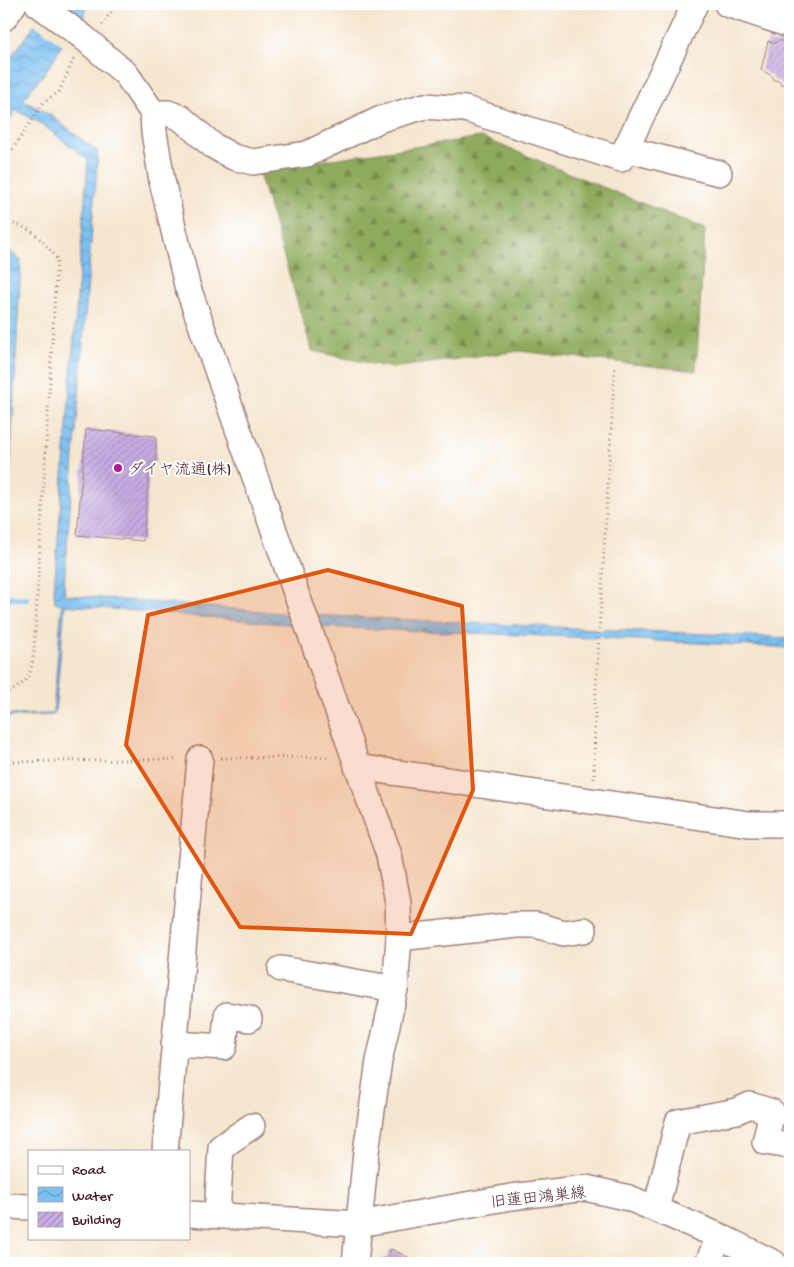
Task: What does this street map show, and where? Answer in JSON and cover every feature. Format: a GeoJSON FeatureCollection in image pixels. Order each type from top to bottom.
{"type":"FeatureCollection","features":[{"type":"Feature","properties":{"kind":"street"},"geometry":{"type":"LineString","coordinates":[[4,18],[14,4]]}},
{"type":"Feature","properties":{"kind":"street"},"geometry":{"type":"LineString","coordinates":[[38,4],[86,39],[126,74],[153,113],[162,182],[187,285],[389,855],[398,902],[399,938],[395,989],[379,1061],[366,1152],[355,1263]]}},
{"type":"Feature","properties":{"kind":"street"},"geometry":{"type":"LineString","coordinates":[[153,113],[168,113],[181,118],[212,145],[233,157],[253,162],[307,154],[381,119],[426,106],[464,109],[621,159],[695,4]]}},
{"type":"Feature","properties":{"kind":"street"},"geometry":{"type":"LineString","coordinates":[[727,4],[790,25]]}},
{"type":"Feature","properties":{"kind":"street"},"geometry":{"type":"LineString","coordinates":[[138,143],[152,186],[170,214]]}},
{"type":"Feature","properties":{"kind":"street"},"geometry":{"type":"LineString","coordinates":[[626,149],[718,173]]}},
{"type":"Feature","properties":{"kind":"street"},"geometry":{"type":"LineString","coordinates":[[165,1150],[200,759]]}},
{"type":"Feature","properties":{"kind":"street"},"geometry":{"type":"LineString","coordinates":[[357,767],[750,824],[790,824]]}},
{"type":"Feature","properties":{"kind":"street"},"geometry":{"type":"LineString","coordinates":[[399,938],[517,925],[536,925],[564,933],[584,930]]}},
{"type":"Feature","properties":{"kind":"street"},"geometry":{"type":"LineString","coordinates":[[281,969],[395,989]]}},
{"type":"Feature","properties":{"kind":"street"},"geometry":{"type":"LineString","coordinates":[[174,1044],[224,1047],[227,1015],[249,1019]]}},
{"type":"Feature","properties":{"kind":"street"},"geometry":{"type":"LineString","coordinates":[[656,1208],[678,1122],[737,1111],[750,1105],[772,1112],[765,1142],[790,1146]]}},
{"type":"Feature","properties":{"kind":"street"},"geometry":{"type":"LineString","coordinates":[[217,1215],[221,1147],[252,1126]]}},
{"type":"Feature","properties":{"kind":"street","name":"旧蓮田鴻巣線"},"geometry":{"type":"LineString","coordinates":[[190,1214],[359,1224],[511,1197],[586,1188],[629,1198],[656,1208],[774,1263]]}},
{"type":"Feature","properties":{"kind":"street"},"geometry":{"type":"LineString","coordinates":[[4,1206],[28,1207]]}},
{"type":"Feature","properties":{"kind":"street"},"geometry":{"type":"LineString","coordinates":[[708,1263],[719,1236]]}},
{"type":"Feature","properties":{"kind":"path"},"geometry":{"type":"LineString","coordinates":[[4,162],[44,102],[59,92],[77,51],[86,39]]}},
{"type":"Feature","properties":{"kind":"path"},"geometry":{"type":"LineString","coordinates":[[4,222],[12,222],[27,228],[43,240],[57,259],[34,651],[31,671],[26,681],[4,694]]}},
{"type":"Feature","properties":{"kind":"path"},"geometry":{"type":"LineString","coordinates":[[594,802],[596,702],[615,365]]}},
{"type":"Feature","properties":{"kind":"highlighted area"},"geometry":{"type":"Polygon","coordinates":[[[328,570],[462,606],[473,790],[411,934],[240,927],[126,745],[148,615],[328,570]]]}},
{"type":"Feature","properties":{"kind":"green space"},"geometry":{"type":"Polygon","coordinates":[[[481,137],[705,229],[696,371],[519,351],[392,368],[312,351],[258,170],[481,137]]]}},
{"type":"Feature","properties":{"kind":"water"},"geometry":{"type":"Polygon","coordinates":[[[50,4],[87,4],[85,15],[60,48],[52,63],[23,100],[49,114],[98,152],[64,585],[65,595],[294,614],[595,629],[595,638],[320,627],[65,605],[55,713],[53,715],[4,717],[4,715],[51,714],[53,712],[62,604],[55,603],[54,590],[88,160],[42,124],[16,110],[4,127],[4,64],[50,4]]]}},
{"type":"Feature","properties":{"kind":"water"},"geometry":{"type":"Polygon","coordinates":[[[4,251],[10,251],[21,260],[4,588],[4,251]]]}},
{"type":"Feature","properties":{"kind":"water"},"geometry":{"type":"Polygon","coordinates":[[[603,629],[790,638],[790,648],[603,638],[603,629]]]}},
{"type":"Feature","properties":{"kind":"pier"},"geometry":{"type":"Polygon","coordinates":[[[47,4],[81,24],[65,47],[33,23],[47,4]]]}},
{"type":"Feature","properties":{"kind":"building"},"geometry":{"type":"Polygon","coordinates":[[[779,40],[790,44],[790,85],[780,84],[780,81],[774,80],[772,76],[761,70],[768,41],[775,43],[779,40]]]}},
{"type":"Feature","properties":{"kind":"building"},"geometry":{"type":"Polygon","coordinates":[[[86,429],[156,436],[156,462],[150,462],[143,541],[77,535],[86,429]]]}},
{"type":"Feature","properties":{"kind":"building"},"geometry":{"type":"Polygon","coordinates":[[[391,1249],[408,1257],[405,1263],[381,1263],[383,1258],[386,1260],[391,1249]]]}},
{"type":"Feature","properties":{"kind":"waterway"},"geometry":{"type":"LineString","coordinates":[[4,597],[26,599]]}},
{"type":"Feature","properties":{"kind":"waterway"},"geometry":{"type":"LineString","coordinates":[[587,633],[609,634]]}},
{"type":"Feature","properties":{"kind":"place","name":"ダイヤ流通(株)"},"geometry":{"type":"Point","coordinates":[118,468]}}]}
